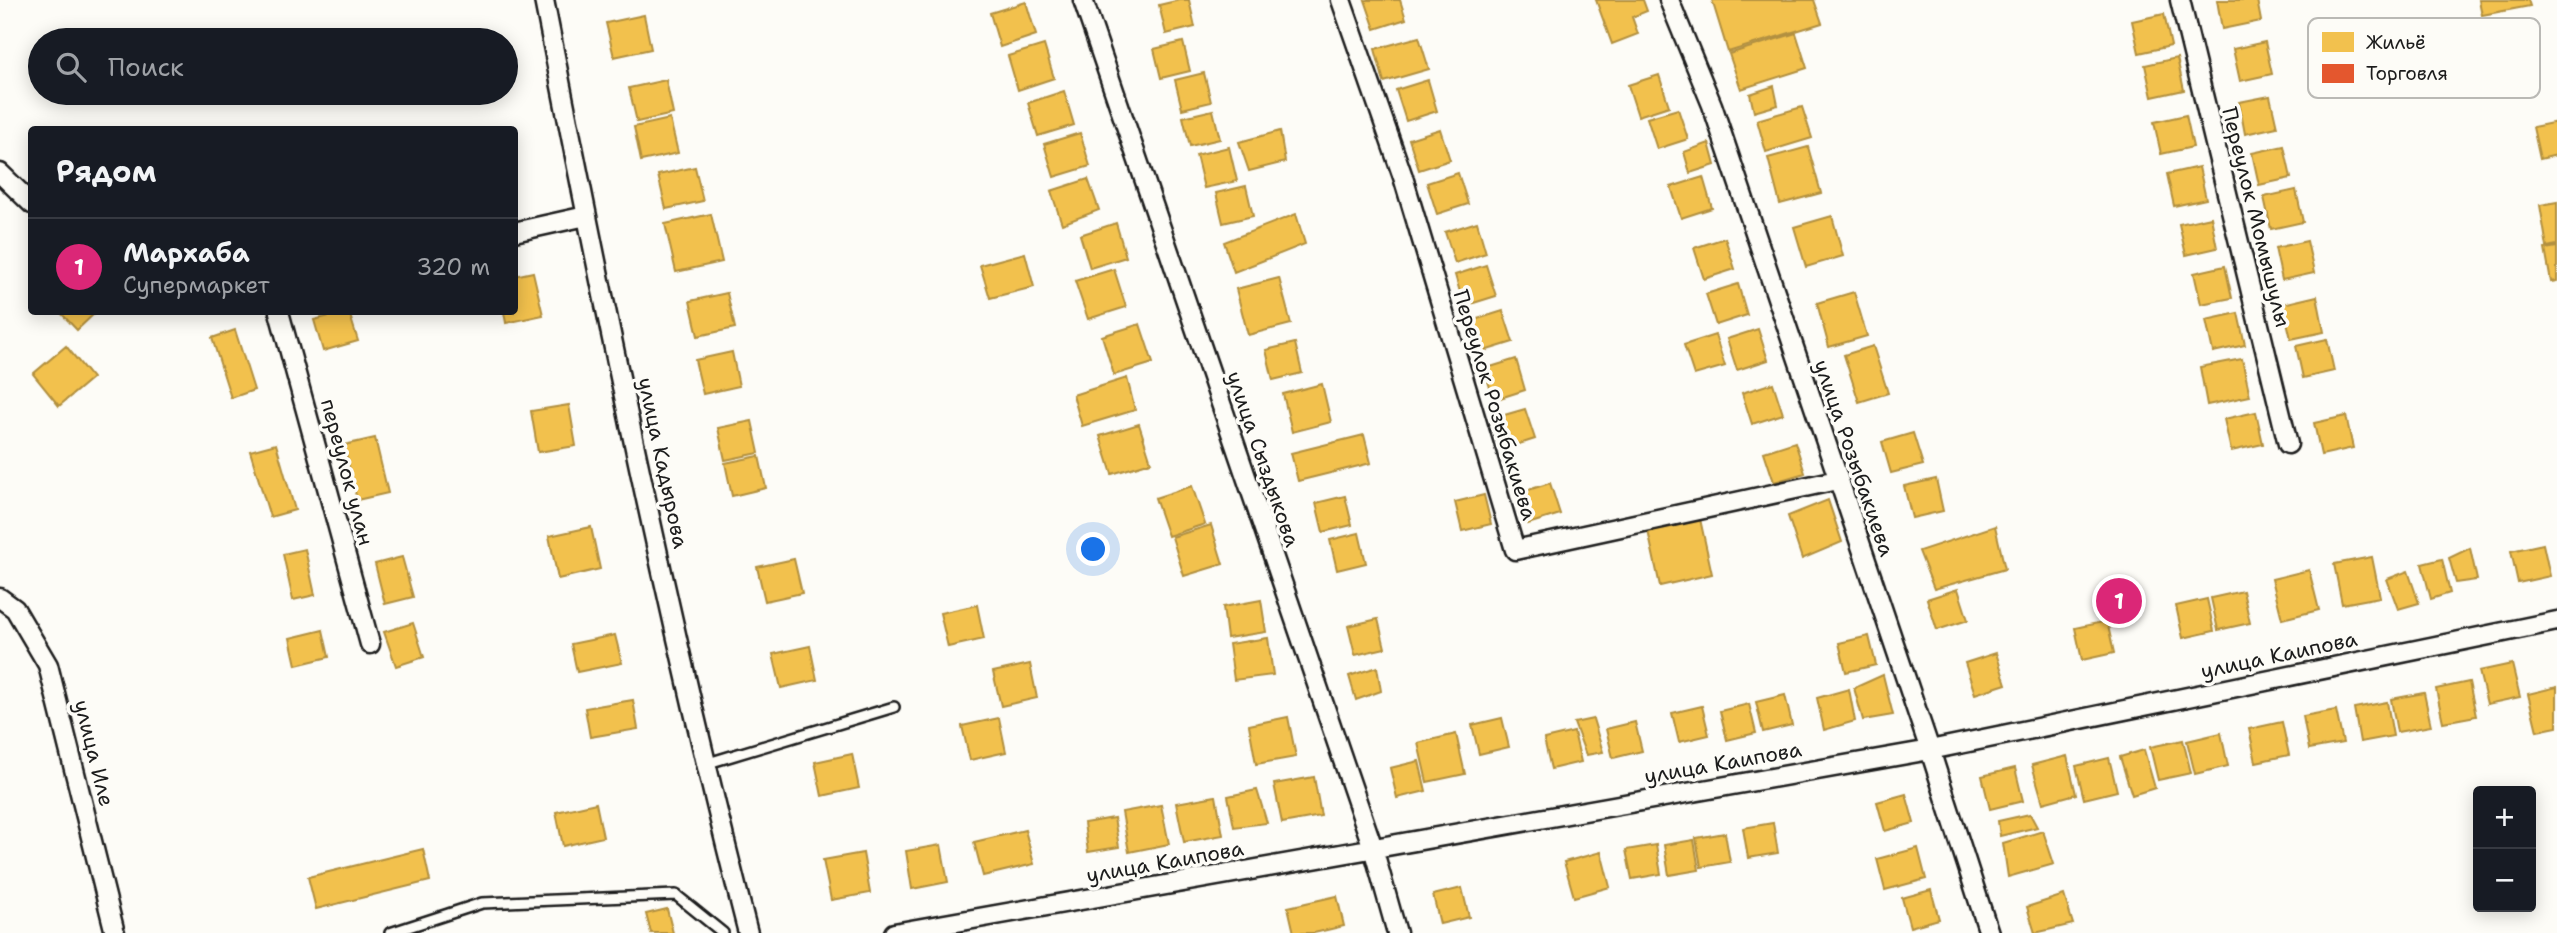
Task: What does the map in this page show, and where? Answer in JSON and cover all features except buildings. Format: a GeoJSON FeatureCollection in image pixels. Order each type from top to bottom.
{"type":"FeatureCollection","features":[{"type":"Feature","properties":{"kind":"street","name":"улица Кадырова"},"geometry":{"type":"LineString","coordinates":[[544,0],[586,216],[705,764],[748,933]]}},
{"type":"Feature","properties":{"kind":"street","name":"улица Сыздыкова"},"geometry":{"type":"LineString","coordinates":[[1083,0],[1373,848],[1397,933]]}},
{"type":"Feature","properties":{"kind":"street","name":"Переулок Розыбакиева"},"geometry":{"type":"LineString","coordinates":[[1341,0],[1403,177],[1515,550],[1837,480]]}},
{"type":"Feature","properties":{"kind":"street","name":"улица Розыбакиева"},"geometry":{"type":"LineString","coordinates":[[1669,0],[1712,105],[1930,750],[1989,933]]}},
{"type":"Feature","properties":{"kind":"street","name":"Переулок Момышулы"},"geometry":{"type":"LineString","coordinates":[[2179,0],[2288,444]]}},
{"type":"Feature","properties":{"kind":"street"},"geometry":{"type":"LineString","coordinates":[[0,173],[28,200]]}},
{"type":"Feature","properties":{"kind":"street"},"geometry":{"type":"LineString","coordinates":[[518,231],[586,216]]}},
{"type":"Feature","properties":{"kind":"street","name":"переулок улан"},"geometry":{"type":"LineString","coordinates":[[280,315],[370,644]]}},
{"type":"Feature","properties":{"kind":"street","name":"улица Иле"},"geometry":{"type":"LineString","coordinates":[[0,598],[15,609],[48,665],[115,933]]}},
{"type":"Feature","properties":{"kind":"street","name":"улица Каипова"},"geometry":{"type":"LineString","coordinates":[[894,933],[1930,750],[2557,621]]}},
{"type":"Feature","properties":{"kind":"lane"},"geometry":{"type":"LineString","coordinates":[[705,764],[894,706]]}},
{"type":"Feature","properties":{"kind":"lane"},"geometry":{"type":"LineString","coordinates":[[390,933],[482,903],[676,895],[723,933]]}},
{"type":"Feature","properties":{"kind":"place","name":"Мархаба"},"geometry":{"type":"Point","coordinates":[2119,601]}}]}
